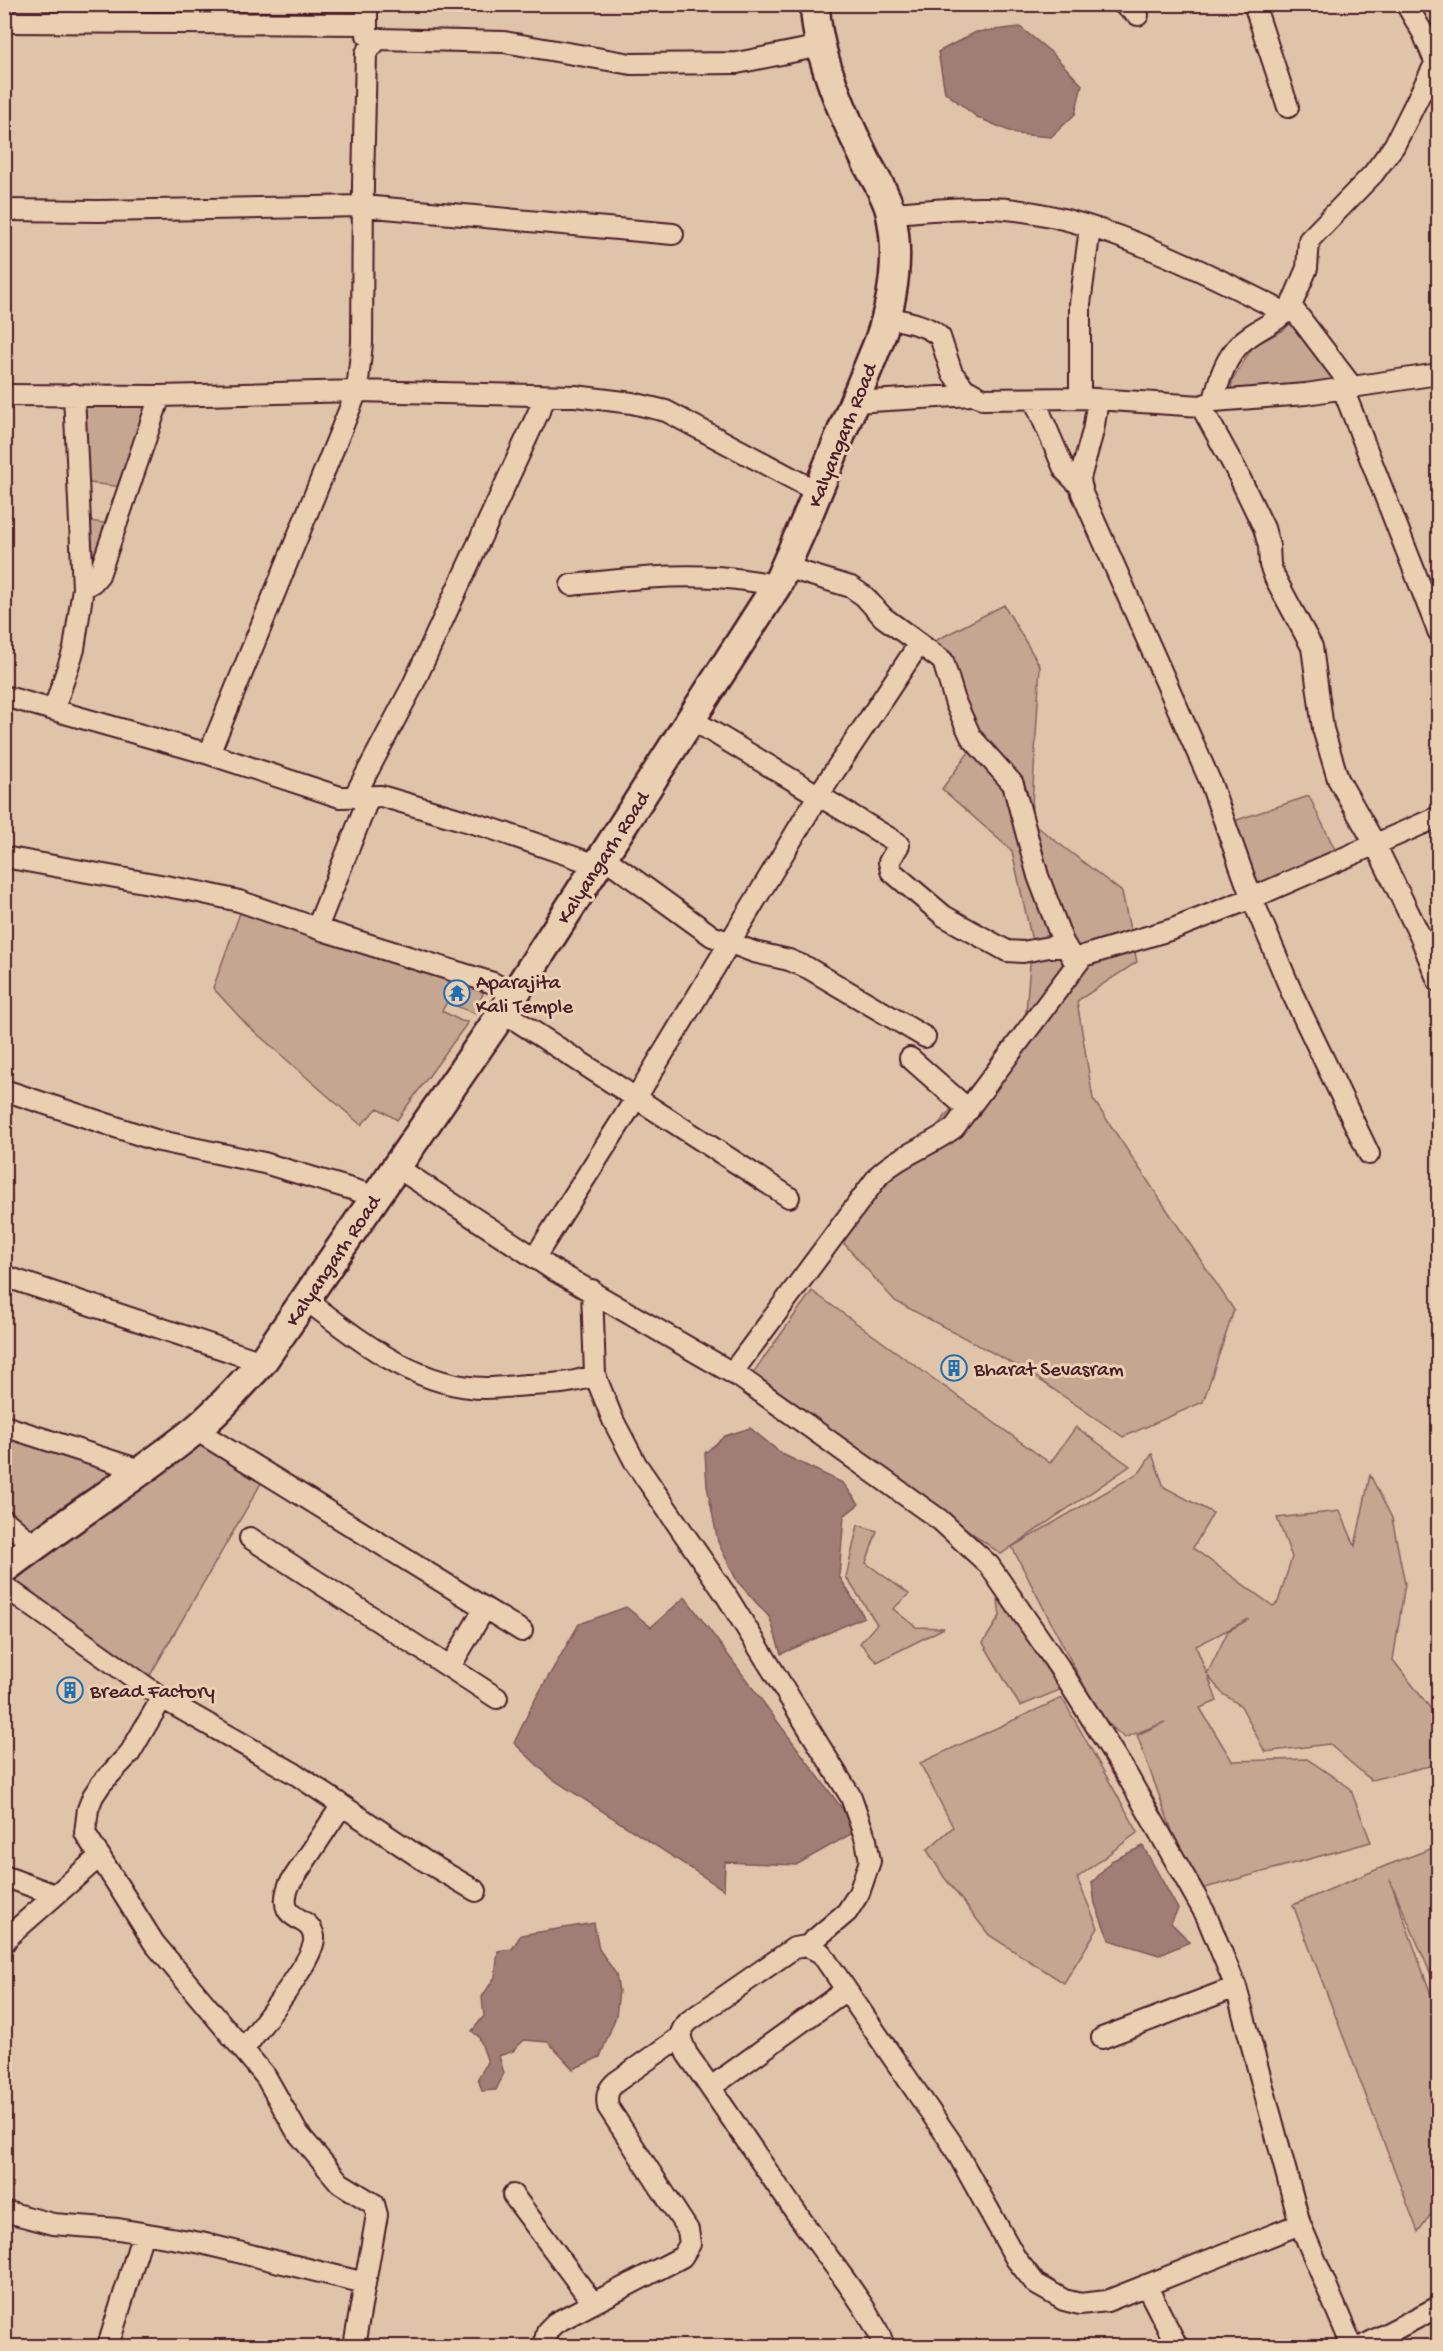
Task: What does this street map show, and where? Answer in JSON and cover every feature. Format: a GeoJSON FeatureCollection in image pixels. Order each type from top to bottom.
{"type":"FeatureCollection","features":[{"type":"Feature","properties":{"kind":"main road","name":"Kalyangarh Road"},"geometry":{"type":"LineString","coordinates":[[4,1569],[143,1471],[196,1430],[224,1404],[262,1362],[375,1196],[398,1168],[508,1004],[781,576],[888,317],[893,288],[894,241],[891,213],[858,145],[823,56],[815,4]]}},
{"type":"Feature","properties":{"kind":"street"},"geometry":{"type":"LineString","coordinates":[[1254,4],[1288,107]]}},
{"type":"Feature","properties":{"kind":"street"},"geometry":{"type":"LineString","coordinates":[[1406,4],[1423,33],[1437,66],[1394,146],[1373,174],[1309,240],[1307,268],[1288,309],[1242,342],[1219,377],[1208,404],[1264,528],[1269,546],[1270,565],[1275,578],[1312,647],[1323,729],[1338,779],[1375,844],[1421,938],[1438,981]]}},
{"type":"Feature","properties":{"kind":"street"},"geometry":{"type":"LineString","coordinates":[[4,22],[367,14],[362,343],[357,391],[209,754]]}},
{"type":"Feature","properties":{"kind":"street"},"geometry":{"type":"LineString","coordinates":[[366,53],[378,39],[504,42],[631,64],[737,63],[821,46]]}},
{"type":"Feature","properties":{"kind":"street"},"geometry":{"type":"LineString","coordinates":[[4,210],[99,211],[363,206],[673,234]]}},
{"type":"Feature","properties":{"kind":"street"},"geometry":{"type":"LineString","coordinates":[[891,213],[988,208],[1041,214],[1109,232],[1288,309],[1348,389],[1438,631]]}},
{"type":"Feature","properties":{"kind":"street"},"geometry":{"type":"LineString","coordinates":[[1090,228],[1080,304],[1094,431],[1080,478],[1082,488],[1210,781],[1252,898],[1292,993],[1369,1154]]}},
{"type":"Feature","properties":{"kind":"street"},"geometry":{"type":"LineString","coordinates":[[888,317],[935,332],[940,337],[952,373],[972,395]]}},
{"type":"Feature","properties":{"kind":"street"},"geometry":{"type":"LineString","coordinates":[[854,402],[972,395],[983,399],[1089,399],[1208,404],[1348,389],[1438,374]]}},
{"type":"Feature","properties":{"kind":"street"},"geometry":{"type":"LineString","coordinates":[[4,394],[160,396],[357,391],[575,396],[632,403],[666,411],[816,491]]}},
{"type":"Feature","properties":{"kind":"street"},"geometry":{"type":"LineString","coordinates":[[54,709],[74,649],[84,588],[74,394]]}},
{"type":"Feature","properties":{"kind":"street"},"geometry":{"type":"LineString","coordinates":[[84,588],[99,575],[160,396]]}},
{"type":"Feature","properties":{"kind":"street"},"geometry":{"type":"LineString","coordinates":[[317,928],[361,797],[546,396]]}},
{"type":"Feature","properties":{"kind":"street"},"geometry":{"type":"LineString","coordinates":[[1034,399],[1065,471],[1082,488]]}},
{"type":"Feature","properties":{"kind":"street"},"geometry":{"type":"LineString","coordinates":[[571,585],[640,578],[781,576],[851,587],[864,596],[883,617],[943,661],[956,704],[971,737],[981,750],[1008,775],[1013,784],[1038,876],[1066,947],[1076,964]]}},
{"type":"Feature","properties":{"kind":"street"},"geometry":{"type":"LineString","coordinates":[[535,1257],[636,1098],[818,796],[919,644]]}},
{"type":"Feature","properties":{"kind":"street"},"geometry":{"type":"LineString","coordinates":[[4,696],[209,754],[339,797],[381,796],[599,860],[712,936],[808,968],[925,1037]]}},
{"type":"Feature","properties":{"kind":"street"},"geometry":{"type":"LineString","coordinates":[[691,719],[896,842],[898,845],[889,862],[891,871],[944,916],[1007,951],[1023,952],[1049,947],[1066,947]]}},
{"type":"Feature","properties":{"kind":"street"},"geometry":{"type":"LineString","coordinates":[[732,1373],[879,1176],[898,1161],[939,1139],[954,1128],[1083,956],[1173,929],[1252,898],[1438,817]]}},
{"type":"Feature","properties":{"kind":"street"},"geometry":{"type":"LineString","coordinates":[[4,857],[239,901],[493,983],[508,1004],[636,1098],[789,1197]]}},
{"type":"Feature","properties":{"kind":"street"},"geometry":{"type":"LineString","coordinates":[[910,1058],[969,1110]]}},
{"type":"Feature","properties":{"kind":"street"},"geometry":{"type":"LineString","coordinates":[[4,1090],[155,1140],[264,1163],[375,1196]]}},
{"type":"Feature","properties":{"kind":"street"},"geometry":{"type":"LineString","coordinates":[[398,1168],[535,1257],[732,1373],[940,1520],[989,1565],[1059,1667],[1127,1775],[1206,1915],[1236,1987],[1300,2224],[1352,2346]]}},
{"type":"Feature","properties":{"kind":"street"},"geometry":{"type":"LineString","coordinates":[[4,1276],[262,1362]]}},
{"type":"Feature","properties":{"kind":"street"},"geometry":{"type":"LineString","coordinates":[[592,1290],[595,1375],[613,1420],[636,1464],[726,1595],[851,1797],[866,1840],[870,1861],[859,1893],[847,1912],[807,1946],[794,1948],[689,2021],[681,2028],[680,2037],[687,2054],[851,2290],[884,2346]]}},
{"type":"Feature","properties":{"kind":"street"},"geometry":{"type":"LineString","coordinates":[[304,1299],[362,1341],[407,1368],[447,1382],[485,1388],[582,1380],[595,1375]]}},
{"type":"Feature","properties":{"kind":"street"},"geometry":{"type":"LineString","coordinates":[[4,1426],[143,1471]]}},
{"type":"Feature","properties":{"kind":"street"},"geometry":{"type":"LineString","coordinates":[[196,1430],[522,1631]]}},
{"type":"Feature","properties":{"kind":"street"},"geometry":{"type":"LineString","coordinates":[[4,1521],[35,1546]]}},
{"type":"Feature","properties":{"kind":"street"},"geometry":{"type":"LineString","coordinates":[[250,1538],[497,1698]]}},
{"type":"Feature","properties":{"kind":"street"},"geometry":{"type":"LineString","coordinates":[[4,1586],[162,1698],[297,1775],[425,1861],[476,1891]]}},
{"type":"Feature","properties":{"kind":"street"},"geometry":{"type":"LineString","coordinates":[[450,1667],[484,1608]]}},
{"type":"Feature","properties":{"kind":"street"},"geometry":{"type":"LineString","coordinates":[[162,1698],[130,1753],[93,1796],[88,1809],[85,1833],[154,1943],[266,2077],[297,2132],[340,2183],[374,2204],[377,2215],[354,2346]]}},
{"type":"Feature","properties":{"kind":"street"},"geometry":{"type":"LineString","coordinates":[[243,2050],[302,1969],[312,1949],[314,1937],[310,1929],[289,1912],[285,1904],[285,1896],[289,1885],[342,1805]]}},
{"type":"Feature","properties":{"kind":"street"},"geometry":{"type":"LineString","coordinates":[[4,1943],[9,1936],[100,1856]]}},
{"type":"Feature","properties":{"kind":"street"},"geometry":{"type":"LineString","coordinates":[[4,1876],[55,1895]]}},
{"type":"Feature","properties":{"kind":"street"},"geometry":{"type":"LineString","coordinates":[[807,1946],[821,1953],[951,2142],[1016,2259],[1036,2284],[1064,2300],[1080,2304],[1107,2301],[1300,2224]]}},
{"type":"Feature","properties":{"kind":"street"},"geometry":{"type":"LineString","coordinates":[[1102,2038],[1236,1987]]}},
{"type":"Feature","properties":{"kind":"street"},"geometry":{"type":"LineString","coordinates":[[711,2087],[846,1990]]}},
{"type":"Feature","properties":{"kind":"street"},"geometry":{"type":"LineString","coordinates":[[544,2346],[548,2331],[555,2323],[682,2257],[690,2244],[688,2230],[608,2107],[606,2097],[609,2089],[616,2082],[680,2037]]}},
{"type":"Feature","properties":{"kind":"street"},"geometry":{"type":"LineString","coordinates":[[513,2195],[593,2303]]}},
{"type":"Feature","properties":{"kind":"street"},"geometry":{"type":"LineString","coordinates":[[4,2211],[52,2224],[142,2233],[201,2242],[365,2283]]}},
{"type":"Feature","properties":{"kind":"street"},"geometry":{"type":"LineString","coordinates":[[108,2346],[142,2233]]}},
{"type":"Feature","properties":{"kind":"street"},"geometry":{"type":"LineString","coordinates":[[1146,2285],[1177,2346]]}},
{"type":"Feature","properties":{"kind":"street"},"geometry":{"type":"LineString","coordinates":[[1363,2346],[1438,2307]]}},
{"type":"Feature","properties":{"kind":"shaded area"},"geometry":{"type":"Polygon","coordinates":[[[1020,27],[1052,53],[1082,85],[1075,114],[1051,137],[1016,134],[977,117],[945,92],[938,52],[976,32],[1020,27]]]}},
{"type":"Feature","properties":{"kind":"shaded area"},"geometry":{"type":"Polygon","coordinates":[[[1298,314],[1347,386],[1230,400],[1232,381],[1253,346],[1284,330],[1298,314]]]}},
{"type":"Feature","properties":{"kind":"shaded area"},"geometry":{"type":"Polygon","coordinates":[[[81,406],[153,407],[123,487],[81,482],[81,406]]]}},
{"type":"Feature","properties":{"kind":"shaded area"},"geometry":{"type":"Polygon","coordinates":[[[84,520],[110,524],[91,577],[84,520]]]}},
{"type":"Feature","properties":{"kind":"shaded area"},"geometry":{"type":"Polygon","coordinates":[[[1004,605],[1040,666],[1031,822],[1122,892],[1137,962],[1077,1001],[1093,1099],[1234,1310],[1203,1402],[1123,1437],[1025,1370],[895,1301],[840,1239],[1025,1023],[1032,941],[1012,851],[942,789],[969,752],[946,703],[935,641],[1004,605]]]}},
{"type":"Feature","properties":{"kind":"shaded area"},"geometry":{"type":"Polygon","coordinates":[[[1309,796],[1340,860],[1252,898],[1225,824],[1309,796]]]}},
{"type":"Feature","properties":{"kind":"shaded area"},"geometry":{"type":"Polygon","coordinates":[[[240,913],[351,949],[486,984],[476,1014],[447,1002],[442,1011],[461,1021],[468,1022],[397,1120],[378,1108],[361,1125],[247,1025],[213,988],[240,913]]]}},
{"type":"Feature","properties":{"kind":"shaded area"},"geometry":{"type":"Polygon","coordinates":[[[812,1291],[1050,1463],[1076,1427],[1130,1466],[1001,1554],[752,1374],[812,1291]]]}},
{"type":"Feature","properties":{"kind":"shaded area"},"geometry":{"type":"Polygon","coordinates":[[[750,1428],[782,1454],[843,1483],[859,1504],[844,1516],[839,1576],[864,1617],[781,1654],[770,1618],[737,1581],[718,1542],[707,1486],[705,1453],[725,1436],[750,1428]]]}},
{"type":"Feature","properties":{"kind":"shaded area"},"geometry":{"type":"Polygon","coordinates":[[[196,1430],[267,1473],[148,1679],[5,1586],[43,1541],[5,1511],[4,1433],[136,1474],[196,1430]]]}},
{"type":"Feature","properties":{"kind":"shaded area"},"geometry":{"type":"Polygon","coordinates":[[[1152,1454],[1164,1487],[1213,1513],[1193,1548],[1273,1606],[1278,1602],[1292,1557],[1277,1518],[1340,1511],[1355,1546],[1370,1475],[1392,1518],[1405,1584],[1393,1660],[1438,1718],[1438,1764],[1371,1780],[1329,1744],[1265,1752],[1241,1706],[1222,1693],[1208,1676],[1217,1701],[1200,1708],[1232,1761],[1307,1759],[1350,1788],[1371,1842],[1194,1891],[1137,1735],[1165,1722],[1124,1738],[1098,1713],[1012,1547],[1140,1472],[1152,1454]],[[1249,1619],[1196,1646],[1207,1674],[1228,1631],[1249,1619]]]}},
{"type":"Feature","properties":{"kind":"shaded area"},"geometry":{"type":"Polygon","coordinates":[[[858,1525],[877,1531],[866,1563],[909,1594],[893,1609],[916,1627],[944,1628],[877,1662],[860,1643],[877,1624],[846,1577],[858,1525]]]}},
{"type":"Feature","properties":{"kind":"shaded area"},"geometry":{"type":"Polygon","coordinates":[[[997,1592],[1060,1690],[1020,1706],[983,1643],[1000,1616],[997,1592]]]}},
{"type":"Feature","properties":{"kind":"shaded area"},"geometry":{"type":"Polygon","coordinates":[[[685,1597],[858,1830],[796,1865],[725,1862],[724,1890],[551,1778],[514,1743],[533,1703],[579,1624],[626,1607],[651,1627],[685,1597]]]}},
{"type":"Feature","properties":{"kind":"shaded area"},"geometry":{"type":"Polygon","coordinates":[[[1062,1698],[1138,1832],[1077,1878],[1098,1928],[1064,1983],[989,1935],[944,1877],[927,1850],[953,1827],[920,1763],[1062,1698]]]}},
{"type":"Feature","properties":{"kind":"shaded area"},"geometry":{"type":"Polygon","coordinates":[[[1143,1846],[1178,1909],[1171,1923],[1190,1942],[1159,1955],[1109,1940],[1095,1904],[1092,1883],[1111,1861],[1143,1846]]]}},
{"type":"Feature","properties":{"kind":"shaded area"},"geometry":{"type":"Polygon","coordinates":[[[1438,1846],[1438,1991],[1390,1880],[1438,2014],[1438,2208],[1436,2207],[1418,2232],[1293,1905],[1438,1846]]]}},
{"type":"Feature","properties":{"kind":"shaded area"},"geometry":{"type":"Polygon","coordinates":[[[594,1923],[599,1949],[616,1974],[619,1991],[616,2016],[600,2057],[573,2069],[548,2042],[524,2040],[513,2051],[499,2056],[504,2073],[496,2090],[482,2091],[478,2078],[488,2062],[479,2037],[472,2031],[484,2016],[482,1997],[495,1977],[498,1951],[512,1949],[521,1935],[594,1923]]]}},
{"type":"Feature","properties":{"kind":"place","name":"Aparajita Kali Temple"},"geometry":{"type":"Point","coordinates":[457,993]}},
{"type":"Feature","properties":{"kind":"place","name":"Bharat Sevasram"},"geometry":{"type":"Point","coordinates":[954,1368]}},
{"type":"Feature","properties":{"kind":"place","name":"Bread Factory"},"geometry":{"type":"Point","coordinates":[70,1690]}}]}
